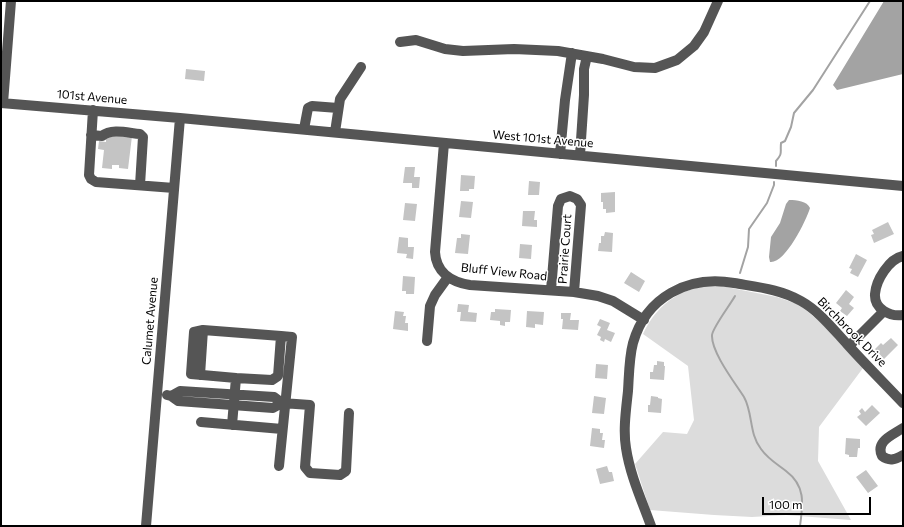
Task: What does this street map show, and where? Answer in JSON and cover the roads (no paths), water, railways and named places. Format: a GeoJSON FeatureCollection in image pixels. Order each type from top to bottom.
{"type":"FeatureCollection","features":[{"type":"Feature","properties":{"kind":"street"},"geometry":{"type":"LineString","coordinates":[[2,103],[11,1]]}},
{"type":"Feature","properties":{"kind":"street"},"geometry":{"type":"LineString","coordinates":[[400,42],[416,40],[445,49],[463,51],[533,49],[572,53],[639,68],[655,68],[672,63],[687,54],[698,42],[704,32],[718,1]]}},
{"type":"Feature","properties":{"kind":"street"},"geometry":{"type":"LineString","coordinates":[[560,154],[565,100],[572,53]]}},
{"type":"Feature","properties":{"kind":"street"},"geometry":{"type":"LineString","coordinates":[[580,155],[584,95],[584,69],[587,56]]}},
{"type":"Feature","properties":{"kind":"street"},"geometry":{"type":"LineString","coordinates":[[335,132],[340,99],[361,67]]}},
{"type":"Feature","properties":{"kind":"street","name":"101st Avenue"},"geometry":{"type":"LineString","coordinates":[[2,103],[180,118]]}},
{"type":"Feature","properties":{"kind":"street"},"geometry":{"type":"LineString","coordinates":[[304,129],[308,108],[312,106],[338,108]]}},
{"type":"Feature","properties":{"kind":"street"},"geometry":{"type":"LineString","coordinates":[[93,110],[89,175],[91,179],[96,182],[174,188]]}},
{"type":"Feature","properties":{"kind":"street","name":"West 101st Avenue"},"geometry":{"type":"LineString","coordinates":[[180,118],[903,186]]}},
{"type":"Feature","properties":{"kind":"street","name":"Calumet Avenue"},"geometry":{"type":"LineString","coordinates":[[146,526],[180,118]]}},
{"type":"Feature","properties":{"kind":"street"},"geometry":{"type":"LineString","coordinates":[[91,135],[102,136],[106,132],[112,132],[140,134],[143,137],[140,185]]}},
{"type":"Feature","properties":{"kind":"street","name":"Bluff View Road"},"geometry":{"type":"LineString","coordinates":[[444,143],[435,252],[436,263],[448,278],[464,284],[551,290],[593,295],[607,298],[644,320]]}},
{"type":"Feature","properties":{"kind":"street","name":"Prairie Court"},"geometry":{"type":"LineString","coordinates":[[551,290],[558,206],[561,199],[570,196],[579,201],[581,208],[574,292]]}},
{"type":"Feature","properties":{"kind":"street"},"geometry":{"type":"LineString","coordinates":[[903,256],[890,262],[876,286],[876,299],[884,311],[894,315],[903,315]]}},
{"type":"Feature","properties":{"kind":"street"},"geometry":{"type":"LineString","coordinates":[[427,341],[430,306],[435,295],[448,278]]}},
{"type":"Feature","properties":{"kind":"street","name":"Birchbrook Drive"},"geometry":{"type":"LineString","coordinates":[[651,526],[629,462],[624,436],[632,350],[636,336],[644,320],[657,304],[667,295],[678,289],[703,282],[727,282],[776,291],[801,301],[821,316],[903,403]]}},
{"type":"Feature","properties":{"kind":"street"},"geometry":{"type":"LineString","coordinates":[[849,346],[884,311]]}},
{"type":"Feature","properties":{"kind":"street"},"geometry":{"type":"LineString","coordinates":[[279,466],[283,403],[292,337],[281,336],[203,330],[194,332],[191,374],[272,380],[278,376],[281,336]]}},
{"type":"Feature","properties":{"kind":"street"},"geometry":{"type":"LineString","coordinates":[[232,425],[236,378]]}},
{"type":"Feature","properties":{"kind":"street"},"geometry":{"type":"LineString","coordinates":[[157,394],[171,396],[180,391],[234,400],[274,398],[283,403],[310,405],[305,467],[310,473],[340,475],[346,471],[349,413]]}},
{"type":"Feature","properties":{"kind":"street"},"geometry":{"type":"LineString","coordinates":[[201,422],[282,429]]}},
{"type":"Feature","properties":{"kind":"street"},"geometry":{"type":"LineString","coordinates":[[903,428],[885,439],[881,444],[880,449],[882,456],[888,459],[895,459],[903,455]]}},
{"type":"Feature","properties":{"kind":"waterway"},"geometry":{"type":"LineString","coordinates":[[776,166],[776,161],[780,154],[781,143],[785,141],[791,127],[794,113],[813,90],[870,1]]}},
{"type":"Feature","properties":{"kind":"waterway"},"geometry":{"type":"LineString","coordinates":[[740,273],[748,247],[749,229],[767,203],[774,182]]}},
{"type":"Feature","properties":{"kind":"waterway"},"geometry":{"type":"LineString","coordinates":[[735,296],[713,331],[712,335],[715,350],[747,403],[757,443],[767,456],[792,477],[800,489],[802,496],[800,526]]}}]}
